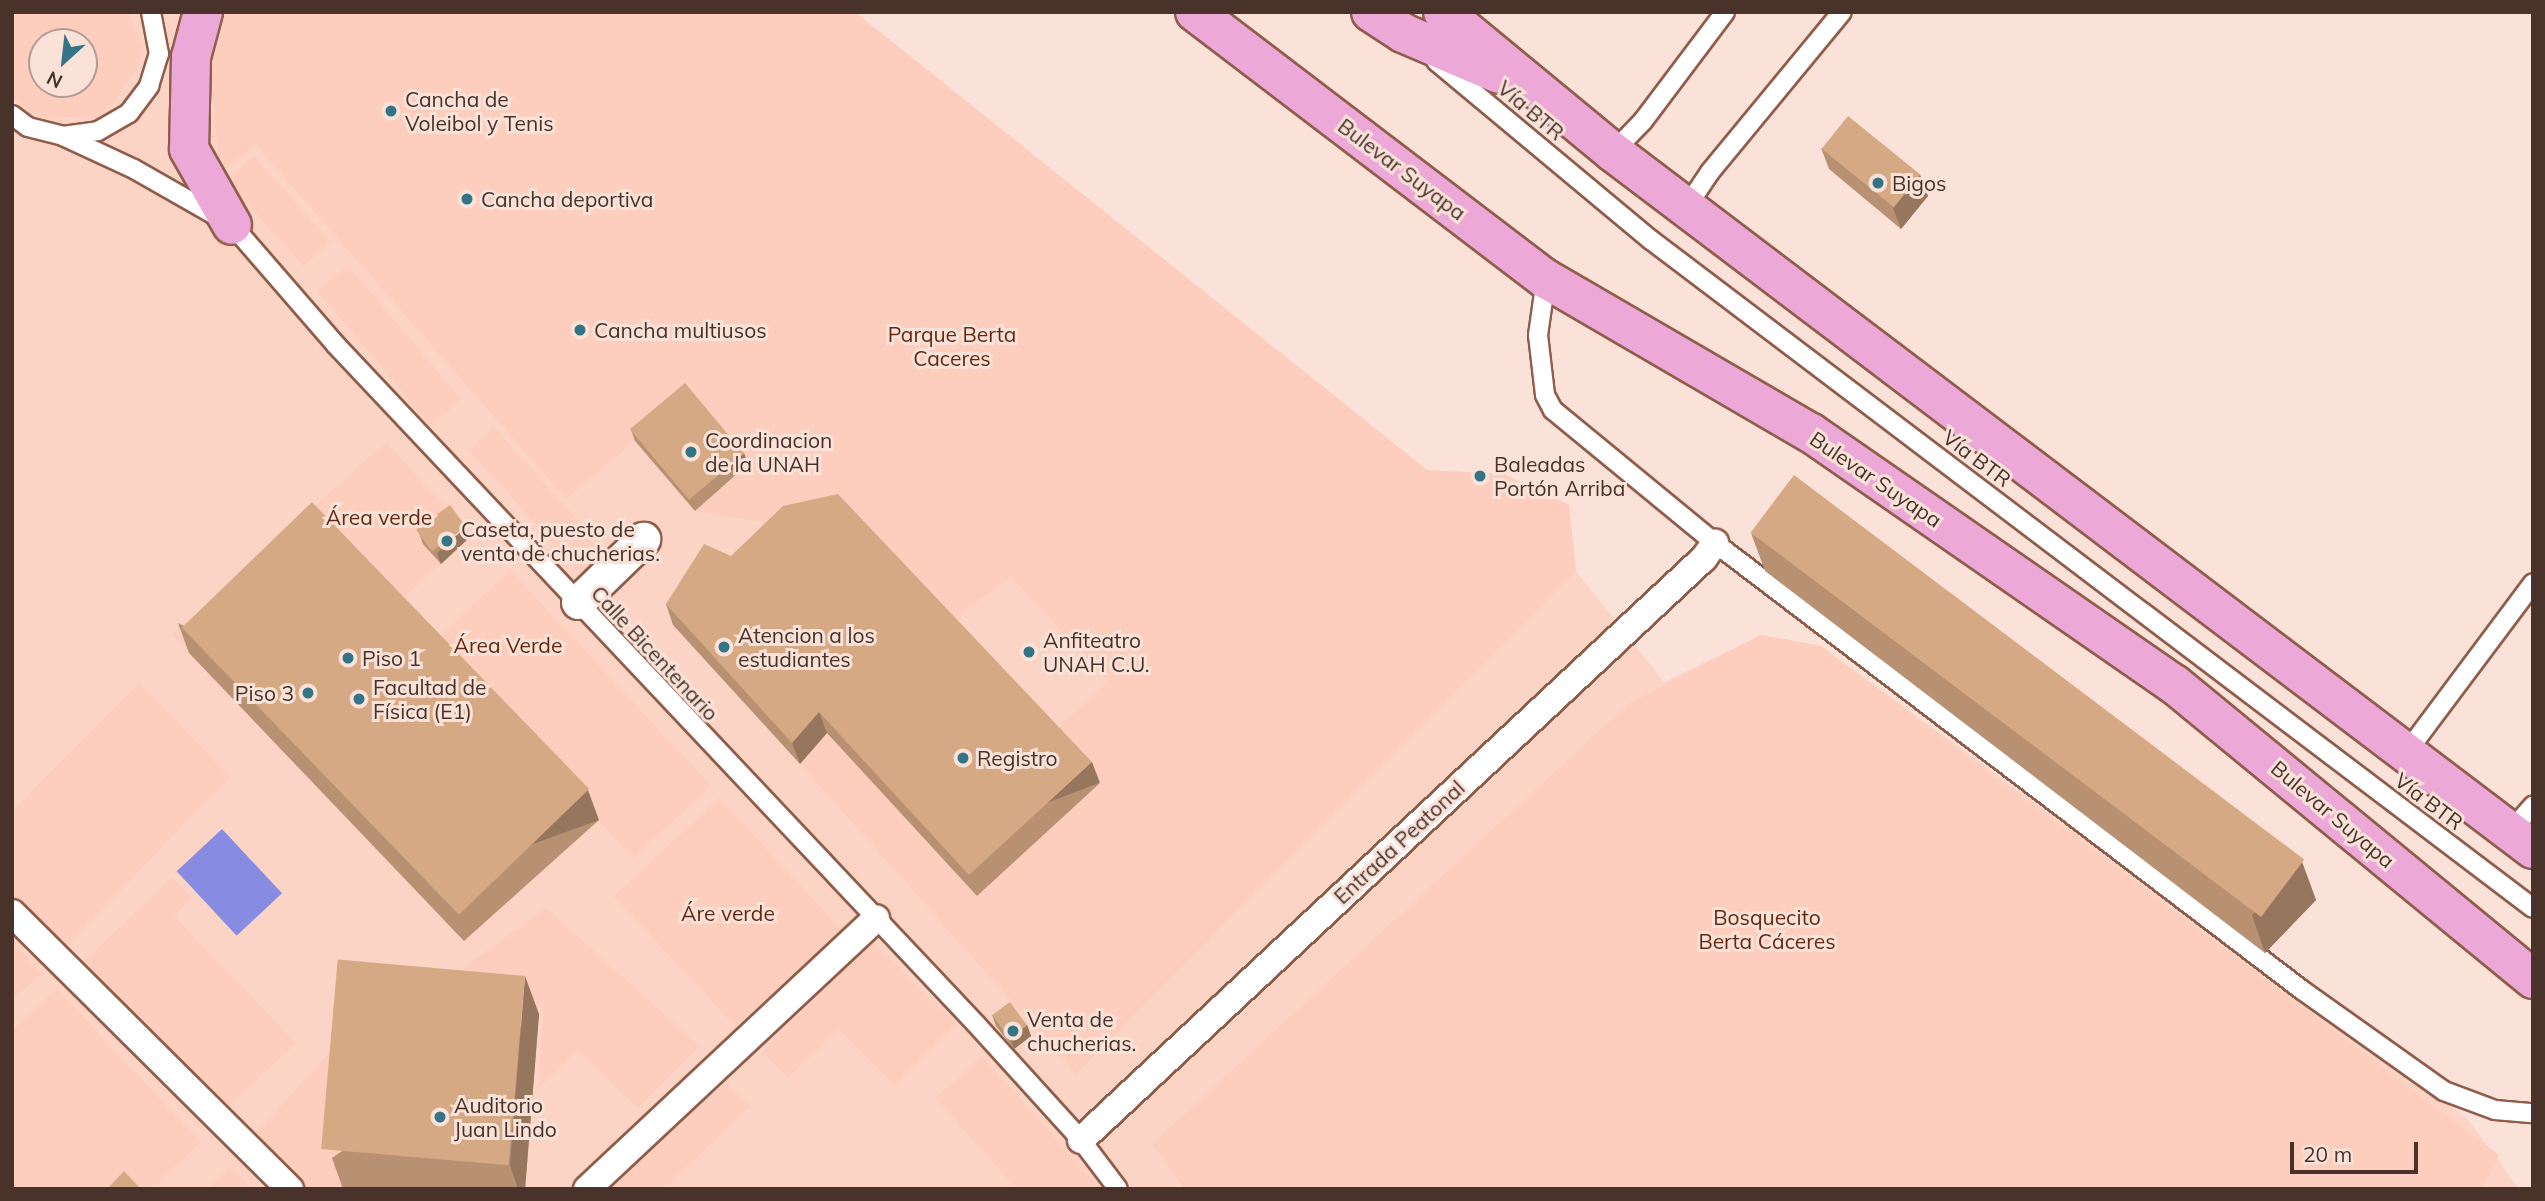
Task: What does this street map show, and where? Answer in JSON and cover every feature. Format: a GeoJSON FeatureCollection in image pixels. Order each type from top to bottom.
{"type":"FeatureCollection","features":[{"type":"Feature","properties":{"kind":"main road"},"geometry":{"type":"LineString","coordinates":[[203,12],[191,57],[189,149],[232,225]]}},
{"type":"Feature","properties":{"kind":"main road","name":"Bulevar Suyapa"},"geometry":{"type":"LineString","coordinates":[[1195,12],[1546,279],[1811,433],[2174,684],[2533,979]]}},
{"type":"Feature","properties":{"kind":"main road"},"geometry":{"type":"LineString","coordinates":[[1371,12],[1403,33],[1539,91]]}},
{"type":"Feature","properties":{"kind":"main road"},"geometry":{"type":"LineString","coordinates":[[1444,12],[1613,152],[2406,753],[2525,829]]}},
{"type":"Feature","properties":{"kind":"street"},"geometry":{"type":"LineString","coordinates":[[578,603],[643,539]]}},
{"type":"Feature","properties":{"kind":"street","name":"Entrada Peatonal"},"geometry":{"type":"LineString","coordinates":[[1081,1140],[1704,558],[1715,542]]}},
{"type":"Feature","properties":{"kind":"street"},"geometry":{"type":"LineString","coordinates":[[12,913],[290,1189]]}},
{"type":"Feature","properties":{"kind":"street"},"geometry":{"type":"LineString","coordinates":[[587,1189],[876,919]]}},
{"type":"Feature","properties":{"kind":"lane"},"geometry":{"type":"LineString","coordinates":[[12,116],[28,127],[63,136],[98,131],[129,113],[149,86],[159,54],[151,12]]}},
{"type":"Feature","properties":{"kind":"lane"},"geometry":{"type":"LineString","coordinates":[[1613,152],[1643,121],[1725,12]]}},
{"type":"Feature","properties":{"kind":"lane"},"geometry":{"type":"LineString","coordinates":[[1686,208],[1710,172],[1842,12]]}},
{"type":"Feature","properties":{"kind":"lane","name":"Vía BTR"},"geometry":{"type":"LineString","coordinates":[[1403,33],[1651,240],[2533,908]]}},
{"type":"Feature","properties":{"kind":"lane","name":"Calle Bicentenario"},"geometry":{"type":"LineString","coordinates":[[63,136],[134,169],[232,225],[344,354],[1081,1140],[1118,1189]]}},
{"type":"Feature","properties":{"kind":"lane"},"geometry":{"type":"LineString","coordinates":[[1546,279],[1538,335],[1545,394],[1553,410],[1715,542],[2302,990],[2444,1091],[2495,1110],[2533,1113]]}},
{"type":"Feature","properties":{"kind":"lane"},"geometry":{"type":"LineString","coordinates":[[2406,753],[2533,583]]}},
{"type":"Feature","properties":{"kind":"shaded area"},"geometry":{"type":"Polygon","coordinates":[[[12,12],[855,12],[1427,470],[1503,474],[1569,505],[1576,571],[1664,682],[1761,635],[1821,646],[2467,1118],[2519,1189],[12,1189],[12,12]]]}},
{"type":"Feature","properties":{"kind":"green space"},"geometry":{"type":"Polygon","coordinates":[[[12,12],[129,12],[143,46],[137,68],[115,101],[96,118],[37,116],[12,98],[12,12]]]}},
{"type":"Feature","properties":{"kind":"green space","name":"Parque Berta Caceres"},"geometry":{"type":"Polygon","coordinates":[[[222,12],[855,12],[1427,470],[1503,474],[1569,505],[1576,571],[1076,1074],[800,764],[827,733],[1054,731],[1108,681],[1011,577],[950,621],[790,527],[695,511],[635,441],[566,499],[256,145],[220,172],[207,50],[222,12]]]}},
{"type":"Feature","properties":{"kind":"green space"},"geometry":{"type":"Polygon","coordinates":[[[254,156],[331,241],[303,266],[227,181],[254,156]]]}},
{"type":"Feature","properties":{"kind":"green space"},"geometry":{"type":"Polygon","coordinates":[[[348,265],[461,400],[430,426],[317,291],[348,265]]]}},
{"type":"Feature","properties":{"kind":"green space","name":"Área Verde"},"geometry":{"type":"Polygon","coordinates":[[[494,427],[609,555],[584,578],[469,450],[494,427]]]}},
{"type":"Feature","properties":{"kind":"green space","name":"Área verde"},"geometry":{"type":"Polygon","coordinates":[[[386,442],[454,516],[441,564],[392,608],[323,533],[189,653],[171,635],[386,442]]]}},
{"type":"Feature","properties":{"kind":"green space","name":"Área Verde"},"geometry":{"type":"Polygon","coordinates":[[[510,570],[711,786],[634,858],[432,642],[510,570]]]}},
{"type":"Feature","properties":{"kind":"green space","name":"Bosquecito Berta Cáceres"},"geometry":{"type":"Polygon","coordinates":[[[1761,635],[1821,646],[2499,1155],[2483,1189],[1185,1189],[1152,1144],[1628,704],[1761,635]]]}},
{"type":"Feature","properties":{"kind":"green space"},"geometry":{"type":"Polygon","coordinates":[[[139,683],[230,777],[61,952],[12,904],[12,811],[139,683]]]}},
{"type":"Feature","properties":{"kind":"green space","name":"Áre verde"},"geometry":{"type":"Polygon","coordinates":[[[719,798],[841,929],[736,1027],[614,896],[719,798]]]}},
{"type":"Feature","properties":{"kind":"green space"},"geometry":{"type":"Polygon","coordinates":[[[172,877],[192,898],[174,916],[296,1043],[223,1112],[81,964],[172,877]]]}},
{"type":"Feature","properties":{"kind":"green space"},"geometry":{"type":"Polygon","coordinates":[[[546,908],[700,1046],[638,1108],[578,1051],[538,1088],[544,1007],[396,1006],[453,975],[546,908]]]}},
{"type":"Feature","properties":{"kind":"green space"},"geometry":{"type":"Polygon","coordinates":[[[12,941],[42,974],[12,1000],[12,941]]]}},
{"type":"Feature","properties":{"kind":"green space"},"geometry":{"type":"Polygon","coordinates":[[[873,942],[956,1024],[895,1085],[839,1029],[788,1078],[762,1052],[873,942]]]}},
{"type":"Feature","properties":{"kind":"green space"},"geometry":{"type":"Polygon","coordinates":[[[57,989],[201,1142],[151,1189],[12,1189],[12,1030],[57,989]]]}},
{"type":"Feature","properties":{"kind":"green space"},"geometry":{"type":"Polygon","coordinates":[[[351,1029],[346,1189],[307,1189],[254,1135],[351,1029]]]}},
{"type":"Feature","properties":{"kind":"green space"},"geometry":{"type":"Polygon","coordinates":[[[982,1056],[1100,1189],[1017,1189],[935,1098],[982,1056]]]}},
{"type":"Feature","properties":{"kind":"green space"},"geometry":{"type":"Polygon","coordinates":[[[726,1082],[750,1107],[663,1189],[608,1189],[726,1082]]]}},
{"type":"Feature","properties":{"kind":"green space"},"geometry":{"type":"Polygon","coordinates":[[[230,1166],[252,1189],[208,1189],[230,1166]]]}},
{"type":"Feature","properties":{"kind":"water"},"geometry":{"type":"Polygon","coordinates":[[[222,829],[282,893],[237,936],[177,871],[222,829]]]}},
{"type":"Feature","properties":{"kind":"building"},"geometry":{"type":"Polygon","coordinates":[[[1848,116],[1920,175],[1894,207],[1822,149],[1848,116]]]}},
{"type":"Feature","properties":{"kind":"building","name":"Coordinacion de la UNAH"},"geometry":{"type":"Polygon","coordinates":[[[685,383],[744,453],[689,500],[630,429],[685,383]]]}},
{"type":"Feature","properties":{"kind":"building"},"geometry":{"type":"Polygon","coordinates":[[[1794,475],[2304,860],[2261,917],[1751,533],[1794,475]]]}},
{"type":"Feature","properties":{"kind":"building"},"geometry":{"type":"Polygon","coordinates":[[[838,494],[1092,762],[969,875],[819,712],[792,743],[666,604],[704,544],[731,556],[783,506],[838,494]]]}},
{"type":"Feature","properties":{"kind":"building","name":"Facultad de Física (E1)"},"geometry":{"type":"Polygon","coordinates":[[[312,502],[589,789],[459,915],[182,628],[312,502]]]}},
{"type":"Feature","properties":{"kind":"building"},"geometry":{"type":"Polygon","coordinates":[[[450,505],[466,527],[432,552],[416,530],[450,505]]]}},
{"type":"Feature","properties":{"kind":"building","name":"Auditorio Juan Lindo"},"geometry":{"type":"Polygon","coordinates":[[[338,960],[525,976],[508,1165],[321,1149],[338,960]]]}},
{"type":"Feature","properties":{"kind":"building"},"geometry":{"type":"Polygon","coordinates":[[[1010,1002],[1027,1025],[1009,1038],[992,1015],[1010,1002]]]}},
{"type":"Feature","properties":{"kind":"building"},"geometry":{"type":"Polygon","coordinates":[[[124,1171],[141,1189],[107,1189],[124,1171]]]}},
{"type":"Feature","properties":{"kind":"place","name":"Cancha de Voleibol y Tenis"},"geometry":{"type":"Point","coordinates":[391,111]}},
{"type":"Feature","properties":{"kind":"place","name":"Bigos"},"geometry":{"type":"Point","coordinates":[1878,183]}},
{"type":"Feature","properties":{"kind":"place","name":"Cancha deportiva"},"geometry":{"type":"Point","coordinates":[467,199]}},
{"type":"Feature","properties":{"kind":"place","name":"Cancha multiusos"},"geometry":{"type":"Point","coordinates":[580,330]}},
{"type":"Feature","properties":{"kind":"place","name":"Coordinacion de la UNAH"},"geometry":{"type":"Point","coordinates":[691,452]}},
{"type":"Feature","properties":{"kind":"place","name":"Baleadas Portón Arriba"},"geometry":{"type":"Point","coordinates":[1480,476]}},
{"type":"Feature","properties":{"kind":"place","name":"Caseta, puesto de venta de chucherias."},"geometry":{"type":"Point","coordinates":[447,541]}},
{"type":"Feature","properties":{"kind":"place","name":"Atencion a los estudiantes"},"geometry":{"type":"Point","coordinates":[724,647]}},
{"type":"Feature","properties":{"kind":"place","name":"Anfiteatro UNAH C.U."},"geometry":{"type":"Point","coordinates":[1029,652]}},
{"type":"Feature","properties":{"kind":"place","name":"Piso 1"},"geometry":{"type":"Point","coordinates":[348,658]}},
{"type":"Feature","properties":{"kind":"place","name":"Piso 3"},"geometry":{"type":"Point","coordinates":[308,693]}},
{"type":"Feature","properties":{"kind":"place","name":"Facultad de Física (E1)"},"geometry":{"type":"Point","coordinates":[359,699]}},
{"type":"Feature","properties":{"kind":"place","name":"Registro"},"geometry":{"type":"Point","coordinates":[963,758]}},
{"type":"Feature","properties":{"kind":"place","name":"Venta de chucherias."},"geometry":{"type":"Point","coordinates":[1013,1031]}},
{"type":"Feature","properties":{"kind":"place","name":"Auditorio Juan Lindo"},"geometry":{"type":"Point","coordinates":[440,1117]}}]}
